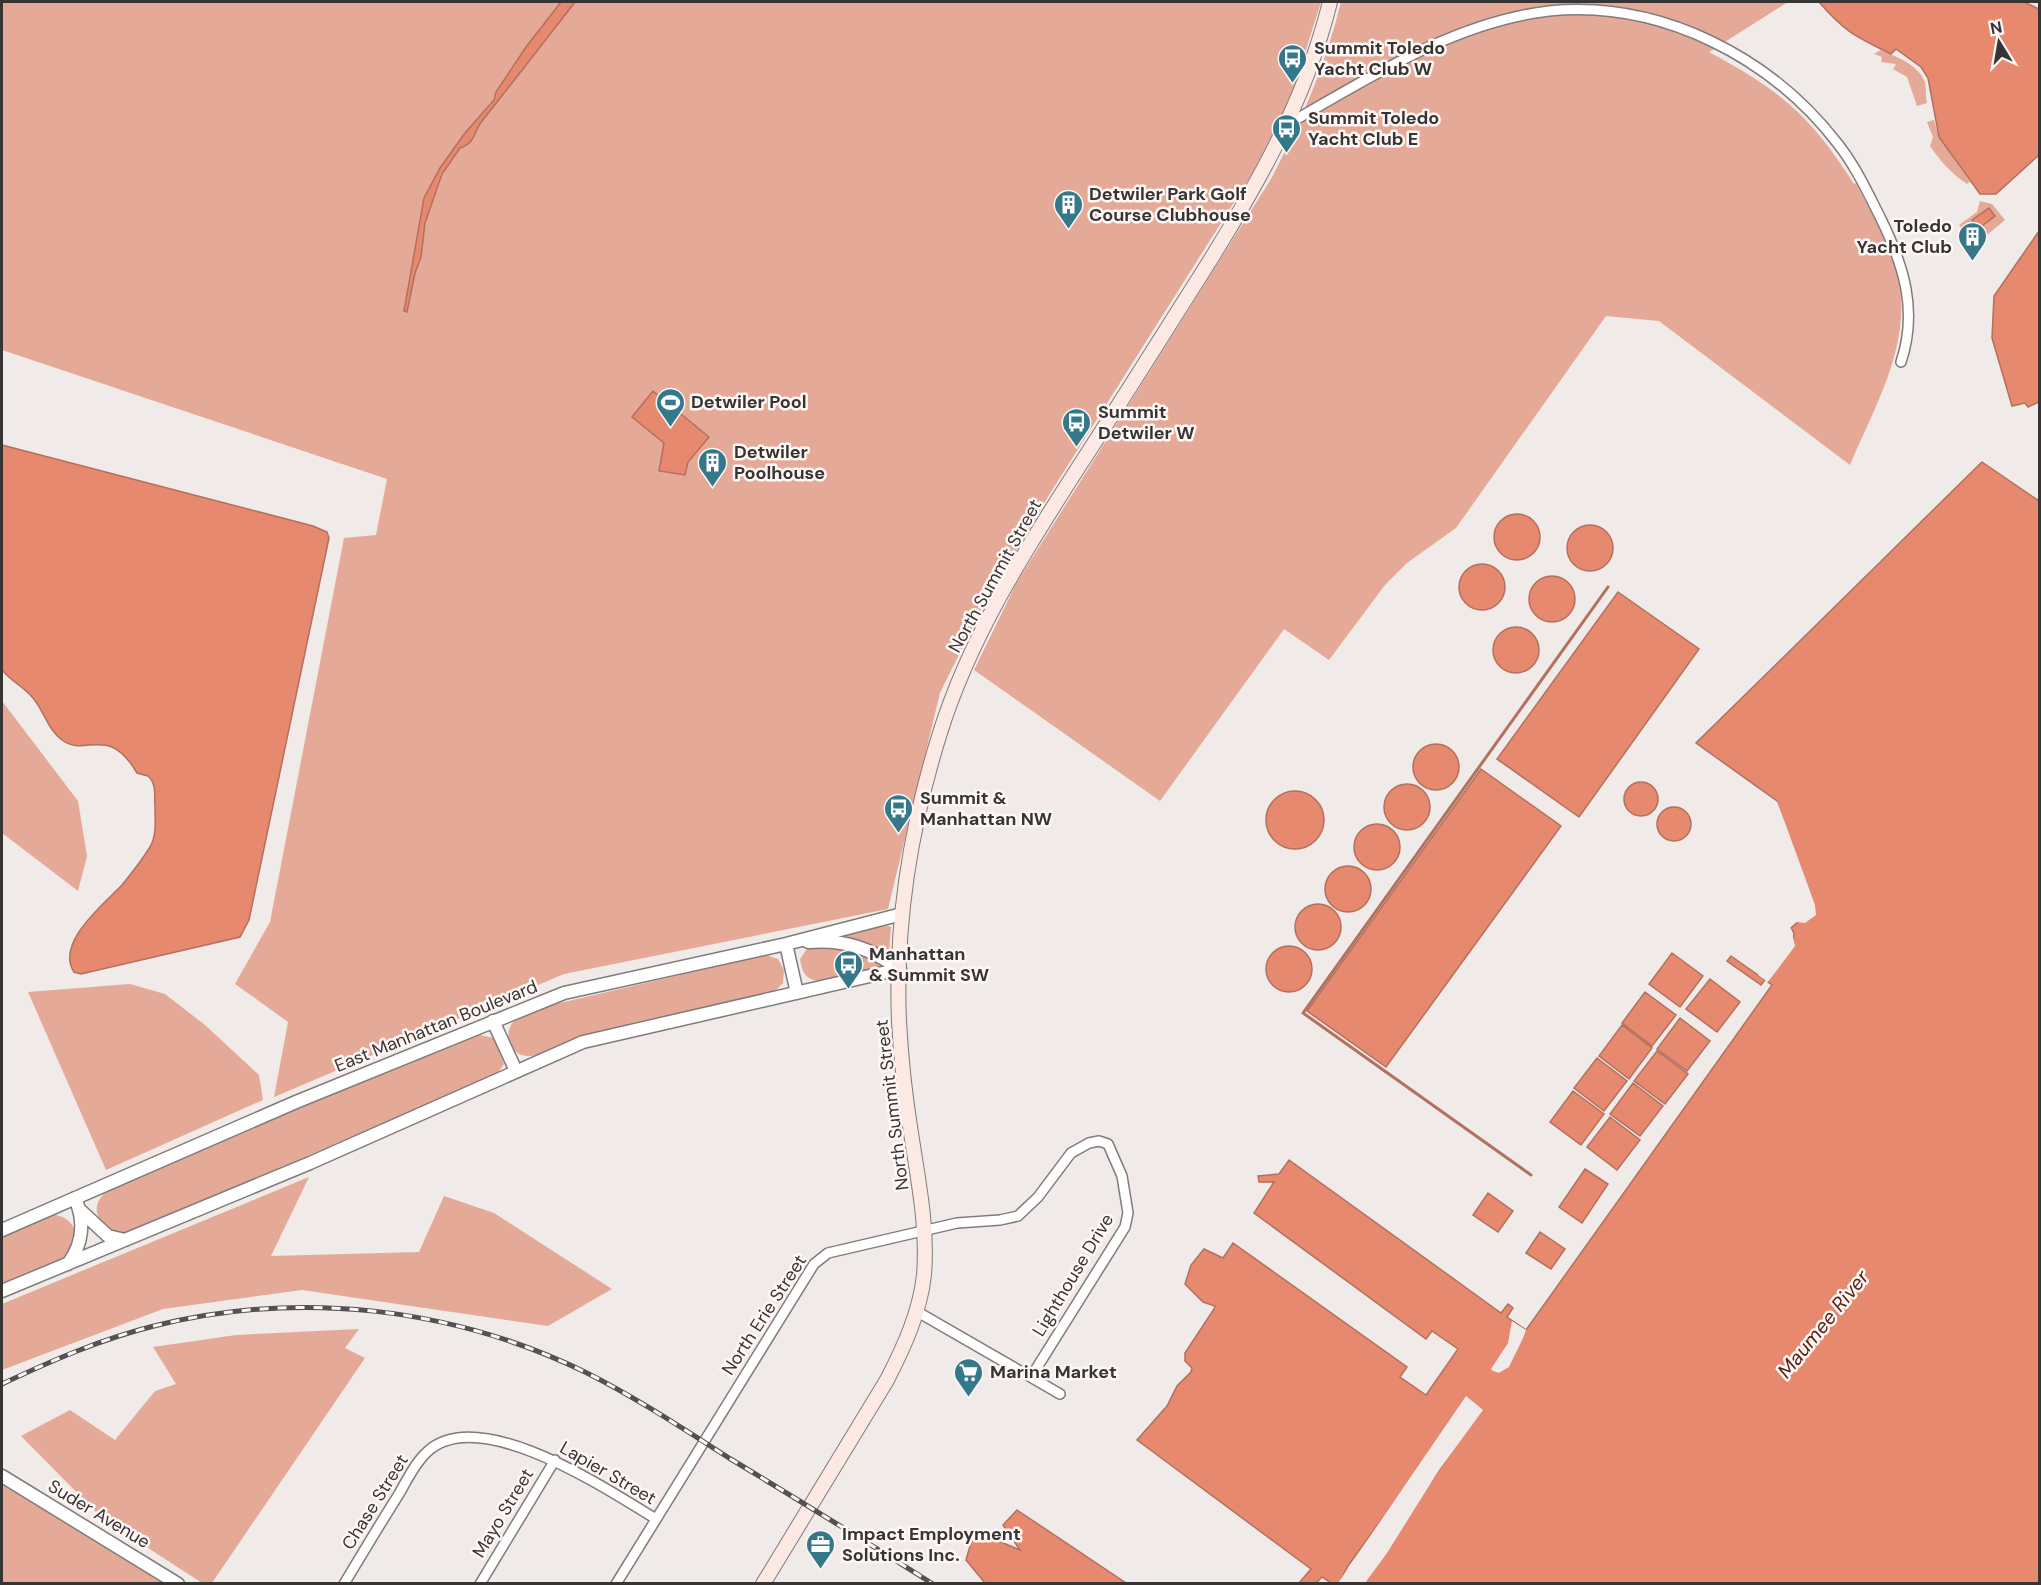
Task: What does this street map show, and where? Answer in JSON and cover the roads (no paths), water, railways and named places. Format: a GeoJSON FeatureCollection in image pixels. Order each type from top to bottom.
{"type":"FeatureCollection","features":[{"type":"Feature","properties":{"kind":"main road","name":"North Summit Street"},"geometry":{"type":"LineString","coordinates":[[763,1584],[887,1380],[903,1349],[916,1311],[923,1277],[925,1231],[901,1054],[902,914],[917,818],[950,703],[978,638],[1046,517],[1232,225],[1288,124],[1310,68],[1330,2]]}},
{"type":"Feature","properties":{"kind":"street"},"geometry":{"type":"LineString","coordinates":[[1548,11],[1555,2]]}},
{"type":"Feature","properties":{"kind":"street"},"geometry":{"type":"LineString","coordinates":[[1288,124],[1450,37],[1501,21],[1548,11],[1604,12],[1631,15],[1693,33],[1749,62],[1782,85],[1806,107],[1839,145],[1863,182],[1900,262],[1906,282],[1909,324],[1900,362]]}},
{"type":"Feature","properties":{"kind":"street","name":"East Manhattan Boulevard"},"geometry":{"type":"LineString","coordinates":[[2,1230],[296,1102],[564,993],[786,944],[902,914]]}},
{"type":"Feature","properties":{"kind":"street"},"geometry":{"type":"LineString","coordinates":[[797,993],[786,944],[832,940],[860,945],[900,969]]}},
{"type":"Feature","properties":{"kind":"street"},"geometry":{"type":"LineString","coordinates":[[2,1291],[310,1163],[583,1042],[900,969]]}},
{"type":"Feature","properties":{"kind":"street"},"geometry":{"type":"LineString","coordinates":[[493,1021],[516,1071]]}},
{"type":"Feature","properties":{"kind":"street","name":"North Erie Street"},"geometry":{"type":"LineString","coordinates":[[616,1584],[814,1264],[828,1253],[973,1220],[1000,1221],[1018,1215],[1038,1197],[1064,1161],[1078,1147],[1099,1141],[1108,1144],[1113,1151]]}},
{"type":"Feature","properties":{"kind":"street","name":"Lighthouse Drive"},"geometry":{"type":"LineString","coordinates":[[1030,1377],[1125,1227],[1128,1213],[1122,1176],[1113,1151]]}},
{"type":"Feature","properties":{"kind":"street"},"geometry":{"type":"LineString","coordinates":[[75,1198],[81,1211],[108,1236],[126,1240]]}},
{"type":"Feature","properties":{"kind":"street"},"geometry":{"type":"LineString","coordinates":[[68,1265],[78,1251],[81,1211]]}},
{"type":"Feature","properties":{"kind":"street"},"geometry":{"type":"LineString","coordinates":[[916,1311],[1060,1394]]}},
{"type":"Feature","properties":{"kind":"street","name":"Lapier Street"},"geometry":{"type":"LineString","coordinates":[[439,1443],[461,1437],[482,1438],[555,1460],[656,1519]]}},
{"type":"Feature","properties":{"kind":"street","name":"Chase Street"},"geometry":{"type":"LineString","coordinates":[[344,1584],[419,1461],[439,1443]]}},
{"type":"Feature","properties":{"kind":"street","name":"Mayo Street"},"geometry":{"type":"LineString","coordinates":[[480,1584],[555,1460]]}},
{"type":"Feature","properties":{"kind":"street","name":"Suder Avenue"},"geometry":{"type":"LineString","coordinates":[[2,1476],[178,1584]]}},
{"type":"Feature","properties":{"kind":"water"},"geometry":{"type":"Polygon","coordinates":[[[561,2],[575,2],[479,125],[469,144],[460,148],[442,174],[425,223],[421,257],[415,273],[407,312],[404,311],[424,198],[440,168],[465,133],[494,100],[496,92],[526,47],[561,2]]]}},
{"type":"Feature","properties":{"kind":"water"},"geometry":{"type":"Polygon","coordinates":[[[1819,2],[2024,2],[2039,9],[2039,155],[1996,194],[1980,194],[1939,137],[1928,78],[1921,67],[1896,49],[1891,54],[1859,37],[1836,20],[1819,2]]]}},
{"type":"Feature","properties":{"kind":"water"},"geometry":{"type":"Polygon","coordinates":[[[1989,208],[1995,216],[1978,229],[1972,220],[1989,208]]]}},
{"type":"Feature","properties":{"kind":"water"},"geometry":{"type":"Polygon","coordinates":[[[2039,231],[2039,402],[2028,407],[2025,403],[2012,406],[1992,338],[1994,296],[2039,231]]]}},
{"type":"Feature","properties":{"kind":"water","name":"Detwiler Pool"},"geometry":{"type":"Polygon","coordinates":[[[653,391],[709,437],[688,462],[685,475],[659,471],[664,443],[632,417],[653,391]]]}},
{"type":"Feature","properties":{"kind":"water"},"geometry":{"type":"Polygon","coordinates":[[[2,445],[313,526],[327,532],[329,538],[249,920],[240,937],[81,974],[74,972],[70,961],[71,949],[76,937],[94,913],[122,885],[144,857],[154,838],[154,790],[151,779],[137,773],[116,749],[98,744],[71,745],[62,740],[53,731],[33,698],[2,670],[2,445]]]}},
{"type":"Feature","properties":{"kind":"water","name":"Maumee River"},"geometry":{"type":"Polygon","coordinates":[[[1982,462],[2039,501],[2039,1583],[1363,1583],[1479,1410],[1468,1400],[1348,1566],[1339,1583],[1331,1583],[1322,1577],[1316,1583],[1299,1583],[1311,1569],[1137,1440],[1167,1406],[1177,1386],[1191,1372],[1192,1368],[1185,1361],[1185,1353],[1215,1306],[1203,1302],[1185,1284],[1191,1265],[1204,1249],[1223,1258],[1233,1243],[1407,1367],[1400,1377],[1426,1395],[1458,1349],[1432,1331],[1426,1339],[1254,1213],[1274,1182],[1259,1182],[1258,1176],[1279,1174],[1289,1160],[1501,1313],[1508,1304],[1513,1308],[1507,1317],[1526,1330],[1772,985],[1768,982],[1793,940],[1794,933],[1791,928],[1811,911],[1777,801],[1696,743],[1982,462]]]}},
{"type":"Feature","properties":{"kind":"water"},"geometry":{"type":"Polygon","coordinates":[[[1517,514],[1533,521],[1540,537],[1533,553],[1517,560],[1501,553],[1494,537],[1501,521],[1517,514]]]}},
{"type":"Feature","properties":{"kind":"water"},"geometry":{"type":"Polygon","coordinates":[[[1590,525],[1606,532],[1613,548],[1606,564],[1590,571],[1574,564],[1567,548],[1574,532],[1590,525]]]}},
{"type":"Feature","properties":{"kind":"water"},"geometry":{"type":"Polygon","coordinates":[[[1482,564],[1498,571],[1505,587],[1498,603],[1482,610],[1466,603],[1459,587],[1466,571],[1482,564]]]}},
{"type":"Feature","properties":{"kind":"water"},"geometry":{"type":"Polygon","coordinates":[[[1552,576],[1568,583],[1575,599],[1568,615],[1552,622],[1536,615],[1529,599],[1536,583],[1552,576]]]}},
{"type":"Feature","properties":{"kind":"water"},"geometry":{"type":"Polygon","coordinates":[[[1618,592],[1699,649],[1579,817],[1497,759],[1618,592]]]}},
{"type":"Feature","properties":{"kind":"water"},"geometry":{"type":"Polygon","coordinates":[[[1516,627],[1532,634],[1539,650],[1532,666],[1516,673],[1500,666],[1493,650],[1500,634],[1516,627]]]}},
{"type":"Feature","properties":{"kind":"water"},"geometry":{"type":"Polygon","coordinates":[[[1436,744],[1452,751],[1459,767],[1452,783],[1436,790],[1420,783],[1413,767],[1420,751],[1436,744]]]}},
{"type":"Feature","properties":{"kind":"water"},"geometry":{"type":"Polygon","coordinates":[[[1481,769],[1561,826],[1386,1067],[1307,1011],[1481,769]]]}},
{"type":"Feature","properties":{"kind":"water"},"geometry":{"type":"Polygon","coordinates":[[[1641,782],[1653,787],[1658,799],[1653,811],[1641,816],[1629,811],[1624,799],[1629,787],[1641,782]]]}},
{"type":"Feature","properties":{"kind":"water"},"geometry":{"type":"Polygon","coordinates":[[[1407,784],[1423,791],[1430,807],[1423,823],[1407,830],[1391,823],[1384,807],[1391,791],[1407,784]]]}},
{"type":"Feature","properties":{"kind":"water"},"geometry":{"type":"Polygon","coordinates":[[[1289,791],[1301,791],[1316,799],[1324,814],[1324,826],[1316,841],[1301,849],[1289,849],[1274,841],[1266,826],[1266,814],[1274,799],[1289,791]]]}},
{"type":"Feature","properties":{"kind":"water"},"geometry":{"type":"Polygon","coordinates":[[[1674,807],[1686,812],[1691,824],[1686,836],[1674,841],[1662,836],[1657,824],[1662,812],[1674,807]]]}},
{"type":"Feature","properties":{"kind":"water"},"geometry":{"type":"Polygon","coordinates":[[[1377,824],[1393,831],[1400,847],[1393,863],[1377,870],[1361,863],[1354,847],[1361,831],[1377,824]]]}},
{"type":"Feature","properties":{"kind":"water"},"geometry":{"type":"Polygon","coordinates":[[[1348,866],[1364,873],[1371,889],[1364,905],[1348,912],[1332,905],[1325,889],[1332,873],[1348,866]]]}},
{"type":"Feature","properties":{"kind":"water"},"geometry":{"type":"Polygon","coordinates":[[[1318,904],[1334,911],[1341,927],[1334,943],[1318,950],[1302,943],[1295,927],[1302,911],[1318,904]]]}},
{"type":"Feature","properties":{"kind":"water"},"geometry":{"type":"Polygon","coordinates":[[[1289,946],[1305,953],[1312,969],[1305,985],[1289,992],[1273,985],[1266,969],[1273,953],[1289,946]]]}},
{"type":"Feature","properties":{"kind":"water"},"geometry":{"type":"Polygon","coordinates":[[[1672,953],[1703,976],[1680,1007],[1649,984],[1672,953]]]}},
{"type":"Feature","properties":{"kind":"water"},"geometry":{"type":"Polygon","coordinates":[[[1731,956],[1765,980],[1761,985],[1727,961],[1731,956]]]}},
{"type":"Feature","properties":{"kind":"water"},"geometry":{"type":"Polygon","coordinates":[[[1710,979],[1740,1002],[1717,1032],[1686,1009],[1710,979]]]}},
{"type":"Feature","properties":{"kind":"water"},"geometry":{"type":"Polygon","coordinates":[[[1645,992],[1676,1015],[1652,1046],[1622,1023],[1645,992]]]}},
{"type":"Feature","properties":{"kind":"water"},"geometry":{"type":"Polygon","coordinates":[[[1680,1018],[1710,1041],[1687,1071],[1657,1049],[1680,1018]]]}},
{"type":"Feature","properties":{"kind":"water"},"geometry":{"type":"Polygon","coordinates":[[[1622,1025],[1652,1048],[1629,1079],[1599,1056],[1622,1025]]]}},
{"type":"Feature","properties":{"kind":"water"},"geometry":{"type":"Polygon","coordinates":[[[1657,1051],[1688,1074],[1665,1104],[1634,1081],[1657,1051]]]}},
{"type":"Feature","properties":{"kind":"water"},"geometry":{"type":"Polygon","coordinates":[[[1597,1058],[1627,1081],[1604,1111],[1574,1088],[1597,1058]]]}},
{"type":"Feature","properties":{"kind":"water"},"geometry":{"type":"Polygon","coordinates":[[[1633,1083],[1663,1106],[1640,1136],[1610,1114],[1633,1083]]]}},
{"type":"Feature","properties":{"kind":"water"},"geometry":{"type":"Polygon","coordinates":[[[1573,1091],[1604,1114],[1581,1145],[1550,1122],[1573,1091]]]}},
{"type":"Feature","properties":{"kind":"water"},"geometry":{"type":"Polygon","coordinates":[[[1610,1117],[1640,1140],[1617,1170],[1587,1147],[1610,1117]]]}},
{"type":"Feature","properties":{"kind":"water"},"geometry":{"type":"Polygon","coordinates":[[[1585,1169],[1608,1184],[1582,1223],[1559,1207],[1585,1169]]]}},
{"type":"Feature","properties":{"kind":"water"},"geometry":{"type":"Polygon","coordinates":[[[1488,1193],[1513,1211],[1498,1232],[1473,1215],[1488,1193]]]}},
{"type":"Feature","properties":{"kind":"water"},"geometry":{"type":"Polygon","coordinates":[[[1540,1232],[1565,1249],[1551,1269],[1526,1253],[1540,1232]]]}},
{"type":"Feature","properties":{"kind":"water"},"geometry":{"type":"Polygon","coordinates":[[[1017,1510],[1126,1583],[985,1583],[966,1560],[972,1539],[989,1537],[1020,1550],[1003,1525],[1017,1510]]]}},
{"type":"Feature","properties":{"kind":"waterway"},"geometry":{"type":"LineString","coordinates":[[1531,1175],[1303,1013],[1608,587]]}},
{"type":"Feature","properties":{"kind":"railway"},"geometry":{"type":"LineString","coordinates":[[2,1384],[115,1337],[154,1326],[209,1315],[264,1309],[319,1308],[374,1311],[428,1319],[482,1332],[534,1350],[585,1372],[658,1413],[933,1584]]}},
{"type":"Feature","properties":{"kind":"place","name":"Summit Toledo Yacht Club W"},"geometry":{"type":"Point","coordinates":[1293,84]}},
{"type":"Feature","properties":{"kind":"place","name":"Summit Toledo Yacht Club E"},"geometry":{"type":"Point","coordinates":[1287,154]}},
{"type":"Feature","properties":{"kind":"place","name":"Detwiler Park Golf Course Clubhouse"},"geometry":{"type":"Point","coordinates":[1068,230]}},
{"type":"Feature","properties":{"kind":"place","name":"Toledo Yacht Club"},"geometry":{"type":"Point","coordinates":[1973,262]}},
{"type":"Feature","properties":{"kind":"place","name":"Detwiler Pool"},"geometry":{"type":"Point","coordinates":[670,428]}},
{"type":"Feature","properties":{"kind":"place","name":"Summit Detwiler W"},"geometry":{"type":"Point","coordinates":[1077,448]}},
{"type":"Feature","properties":{"kind":"place","name":"Detwiler Poolhouse"},"geometry":{"type":"Point","coordinates":[713,488]}},
{"type":"Feature","properties":{"kind":"place","name":"Summit & Manhattan NW"},"geometry":{"type":"Point","coordinates":[899,834]}},
{"type":"Feature","properties":{"kind":"place","name":"Manhattan & Summit SW"},"geometry":{"type":"Point","coordinates":[848,990]}},
{"type":"Feature","properties":{"kind":"place","name":"Marina Market"},"geometry":{"type":"Point","coordinates":[969,1398]}},
{"type":"Feature","properties":{"kind":"place","name":"Impact Employment Solutions Inc."},"geometry":{"type":"Point","coordinates":[821,1570]}}]}
